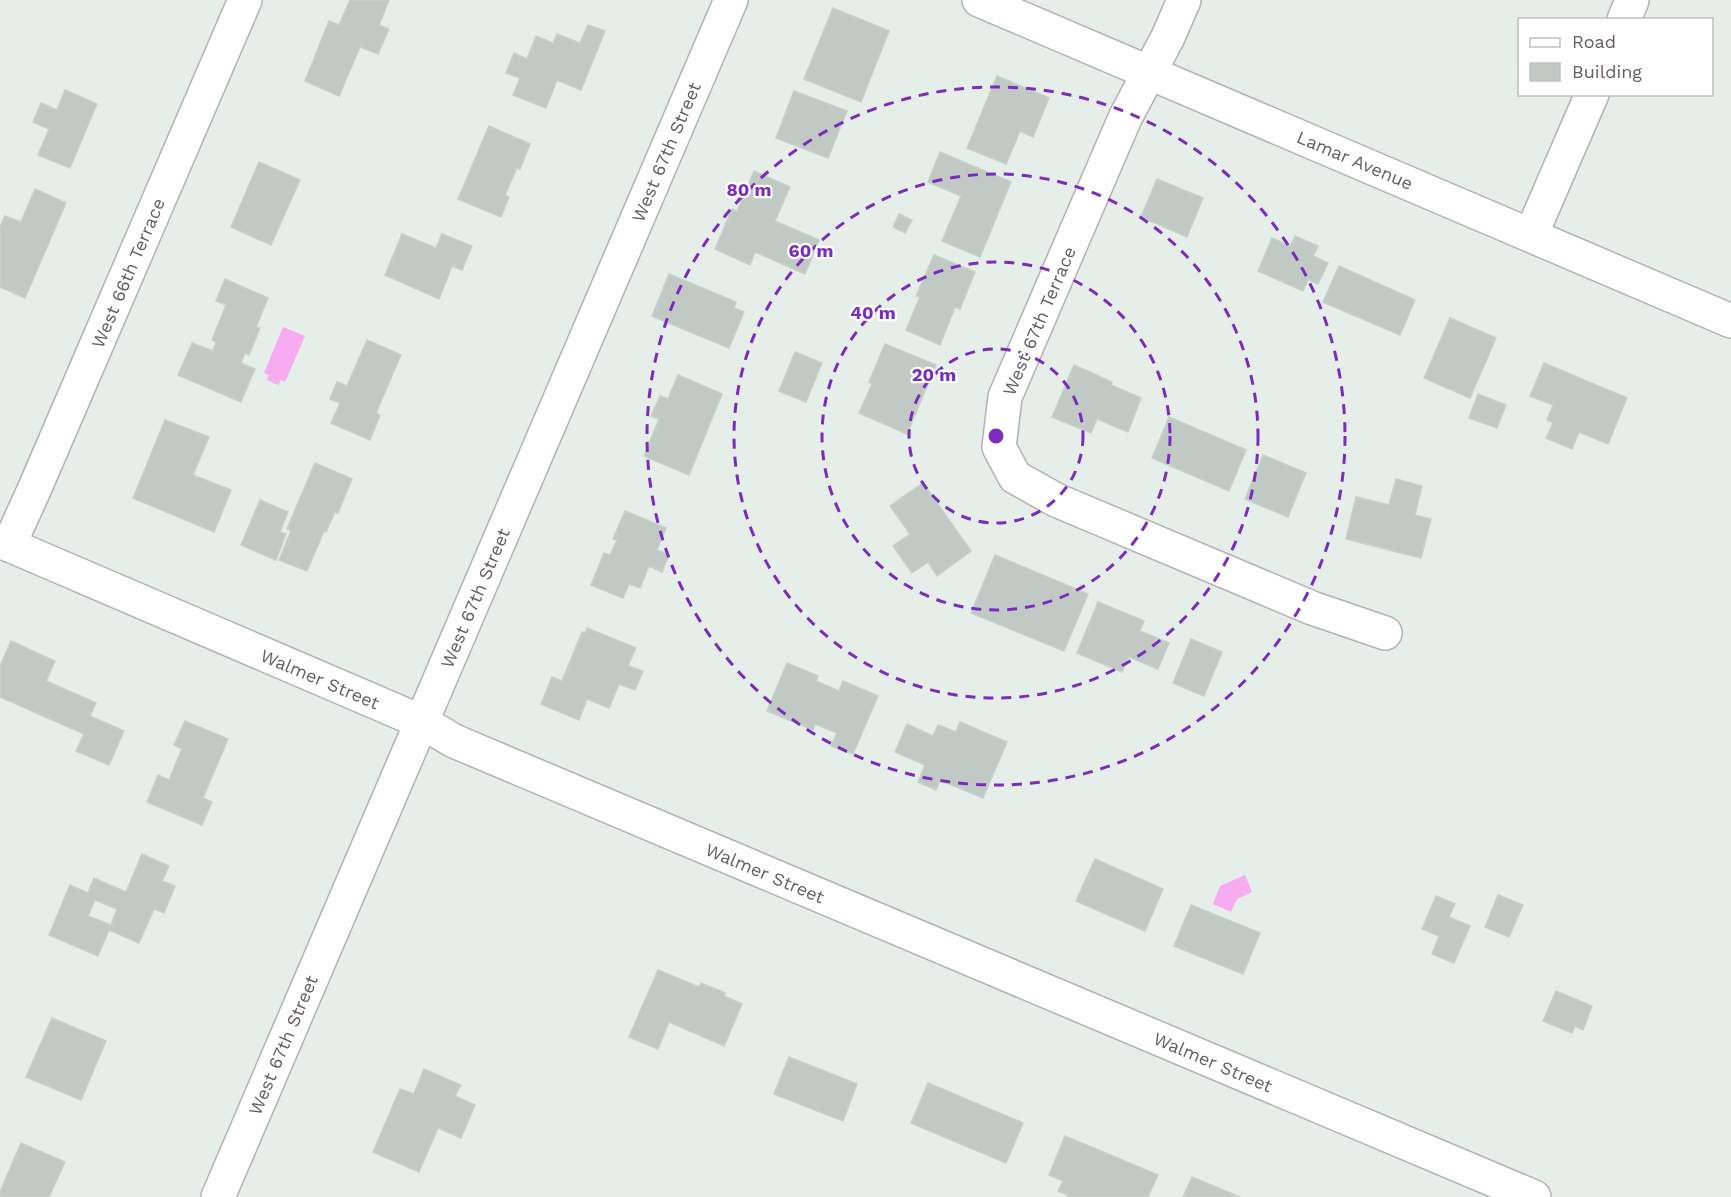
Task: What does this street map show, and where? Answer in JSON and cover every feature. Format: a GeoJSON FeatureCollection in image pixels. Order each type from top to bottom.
{"type":"FeatureCollection","features":[{"type":"Feature","properties":{"kind":"street","name":"West 66th Terrace"},"geometry":{"type":"LineString","coordinates":[[4,543],[34,490],[245,0]]}},
{"type":"Feature","properties":{"kind":"street","name":"West 67th Street"},"geometry":{"type":"LineString","coordinates":[[218,1197],[731,0]]}},
{"type":"Feature","properties":{"kind":"street","name":"Lamar Avenue"},"geometry":{"type":"LineString","coordinates":[[979,0],[1731,321]]}},
{"type":"Feature","properties":{"kind":"street","name":"West 67th Terrace"},"geometry":{"type":"LineString","coordinates":[[1184,0],[1168,37],[1125,118],[1005,397],[999,447],[1015,477],[1056,500],[1312,608],[1385,633]]}},
{"type":"Feature","properties":{"kind":"street"},"geometry":{"type":"LineString","coordinates":[[1625,18],[1632,0]]}},
{"type":"Feature","properties":{"kind":"street"},"geometry":{"type":"LineString","coordinates":[[1531,235],[1591,96]]}},
{"type":"Feature","properties":{"kind":"street","name":"Walmer Street"},"geometry":{"type":"LineString","coordinates":[[4,543],[422,722],[454,741],[1534,1197]]}},
{"type":"Feature","properties":{"kind":"shaded area"},"geometry":{"type":"Polygon","coordinates":[[[283,327],[305,336],[285,382],[281,380],[278,385],[267,380],[269,375],[264,373],[283,327]]]}},
{"type":"Feature","properties":{"kind":"shaded area"},"geometry":{"type":"Polygon","coordinates":[[[1245,875],[1252,892],[1237,899],[1231,912],[1213,904],[1220,886],[1245,875]]]}},
{"type":"Feature","properties":{"kind":"building"},"geometry":{"type":"Polygon","coordinates":[[[350,0],[389,0],[379,25],[389,29],[378,54],[360,47],[339,96],[305,81],[329,21],[339,25],[350,0]]]}},
{"type":"Feature","properties":{"kind":"building"},"geometry":{"type":"Polygon","coordinates":[[[833,8],[889,31],[861,102],[804,79],[833,8]]]}},
{"type":"Feature","properties":{"kind":"building"},"geometry":{"type":"Polygon","coordinates":[[[588,25],[605,31],[581,90],[557,80],[546,108],[513,95],[520,78],[506,73],[514,53],[527,59],[536,36],[553,43],[557,34],[580,43],[588,25]]]}},
{"type":"Feature","properties":{"kind":"building"},"geometry":{"type":"Polygon","coordinates":[[[997,76],[1049,98],[1033,137],[1020,131],[1006,164],[967,148],[997,76]]]}},
{"type":"Feature","properties":{"kind":"building"},"geometry":{"type":"Polygon","coordinates":[[[65,90],[97,104],[70,168],[38,155],[49,129],[33,122],[41,103],[57,110],[65,90]]]}},
{"type":"Feature","properties":{"kind":"building"},"geometry":{"type":"Polygon","coordinates":[[[794,91],[847,111],[828,158],[776,138],[794,91]]]}},
{"type":"Feature","properties":{"kind":"building"},"geometry":{"type":"Polygon","coordinates":[[[489,126],[530,144],[520,169],[517,168],[505,195],[509,197],[501,217],[458,199],[489,126]]]}},
{"type":"Feature","properties":{"kind":"building"},"geometry":{"type":"Polygon","coordinates":[[[940,152],[1011,182],[980,257],[942,241],[961,196],[928,182],[940,152]]]}},
{"type":"Feature","properties":{"kind":"building"},"geometry":{"type":"Polygon","coordinates":[[[259,162],[300,180],[271,245],[231,227],[259,162]]]}},
{"type":"Feature","properties":{"kind":"building"},"geometry":{"type":"Polygon","coordinates":[[[754,171],[790,187],[775,221],[819,240],[805,274],[755,252],[750,265],[715,249],[732,209],[737,211],[754,171]]]}},
{"type":"Feature","properties":{"kind":"building"},"geometry":{"type":"Polygon","coordinates":[[[1157,179],[1203,198],[1187,237],[1141,217],[1157,179]]]}},
{"type":"Feature","properties":{"kind":"building"},"geometry":{"type":"Polygon","coordinates":[[[35,189],[66,203],[25,298],[0,287],[0,227],[5,216],[21,222],[35,189]]]}},
{"type":"Feature","properties":{"kind":"building"},"geometry":{"type":"Polygon","coordinates":[[[899,214],[912,220],[905,233],[893,227],[899,214]]]}},
{"type":"Feature","properties":{"kind":"building"},"geometry":{"type":"Polygon","coordinates":[[[402,234],[436,248],[442,234],[472,246],[462,270],[452,266],[439,299],[385,275],[402,234]]]}},
{"type":"Feature","properties":{"kind":"building"},"geometry":{"type":"Polygon","coordinates":[[[1295,236],[1318,246],[1313,256],[1328,263],[1318,284],[1308,280],[1303,291],[1258,271],[1272,238],[1290,246],[1295,236]]]}},
{"type":"Feature","properties":{"kind":"building"},"geometry":{"type":"Polygon","coordinates":[[[934,255],[975,272],[960,309],[955,307],[940,345],[906,330],[920,297],[916,296],[934,255]]]}},
{"type":"Feature","properties":{"kind":"building"},"geometry":{"type":"Polygon","coordinates":[[[1339,266],[1415,300],[1400,335],[1323,302],[1339,266]]]}},
{"type":"Feature","properties":{"kind":"building"},"geometry":{"type":"Polygon","coordinates":[[[669,274],[736,302],[734,308],[744,312],[729,348],[652,316],[669,274]]]}},
{"type":"Feature","properties":{"kind":"building"},"geometry":{"type":"Polygon","coordinates":[[[225,279],[268,298],[256,327],[260,328],[249,355],[245,353],[241,363],[255,369],[241,402],[178,375],[192,343],[213,351],[216,342],[212,340],[226,305],[216,301],[225,279]]]}},
{"type":"Feature","properties":{"kind":"building"},"geometry":{"type":"Polygon","coordinates":[[[1450,318],[1496,338],[1470,398],[1424,378],[1450,318]]]}},
{"type":"Feature","properties":{"kind":"building"},"geometry":{"type":"Polygon","coordinates":[[[367,340],[401,355],[376,413],[380,415],[370,440],[331,423],[340,403],[330,399],[337,382],[347,386],[367,340]]]}},
{"type":"Feature","properties":{"kind":"building"},"geometry":{"type":"Polygon","coordinates":[[[885,344],[936,365],[907,434],[859,413],[872,384],[869,382],[885,344]]]}},
{"type":"Feature","properties":{"kind":"building"},"geometry":{"type":"Polygon","coordinates":[[[795,352],[822,363],[806,402],[779,391],[795,352]]]}},
{"type":"Feature","properties":{"kind":"building"},"geometry":{"type":"Polygon","coordinates":[[[1544,363],[1627,398],[1608,444],[1579,432],[1572,449],[1546,438],[1553,423],[1547,420],[1553,405],[1530,396],[1544,363]]]}},
{"type":"Feature","properties":{"kind":"building"},"geometry":{"type":"Polygon","coordinates":[[[1074,365],[1141,398],[1128,432],[1097,419],[1091,433],[1052,417],[1074,365]]]}},
{"type":"Feature","properties":{"kind":"building"},"geometry":{"type":"Polygon","coordinates":[[[678,375],[722,394],[689,475],[644,456],[659,419],[651,416],[660,396],[668,399],[678,375]]]}},
{"type":"Feature","properties":{"kind":"building"},"geometry":{"type":"Polygon","coordinates":[[[1478,394],[1506,405],[1497,428],[1469,418],[1478,394]]]}},
{"type":"Feature","properties":{"kind":"building"},"geometry":{"type":"Polygon","coordinates":[[[1169,417],[1246,450],[1229,491],[1152,458],[1169,417]]]}},
{"type":"Feature","properties":{"kind":"building"},"geometry":{"type":"Polygon","coordinates":[[[165,420],[209,437],[193,475],[231,490],[214,532],[133,498],[165,420]]]}},
{"type":"Feature","properties":{"kind":"building"},"geometry":{"type":"Polygon","coordinates":[[[1263,455],[1306,473],[1288,517],[1245,499],[1263,455]]]}},
{"type":"Feature","properties":{"kind":"building"},"geometry":{"type":"Polygon","coordinates":[[[315,463],[352,479],[338,513],[335,512],[326,532],[324,531],[307,571],[279,560],[291,531],[287,529],[315,463]]]}},
{"type":"Feature","properties":{"kind":"building"},"geometry":{"type":"Polygon","coordinates":[[[1396,479],[1422,486],[1415,515],[1431,519],[1421,558],[1346,539],[1356,497],[1389,505],[1396,479]]]}},
{"type":"Feature","properties":{"kind":"building"},"geometry":{"type":"Polygon","coordinates":[[[923,483],[971,551],[937,576],[928,562],[912,573],[893,546],[910,534],[890,506],[923,483]]]}},
{"type":"Feature","properties":{"kind":"building"},"geometry":{"type":"Polygon","coordinates":[[[260,500],[288,512],[280,532],[286,534],[276,560],[241,545],[260,500]]]}},
{"type":"Feature","properties":{"kind":"building"},"geometry":{"type":"Polygon","coordinates":[[[625,511],[666,528],[657,550],[669,555],[662,572],[649,566],[640,588],[629,584],[623,598],[591,585],[604,553],[610,555],[617,540],[613,539],[625,511]]]}},
{"type":"Feature","properties":{"kind":"building"},"geometry":{"type":"Polygon","coordinates":[[[995,555],[1088,594],[1064,651],[971,613],[995,555]]]}},
{"type":"Feature","properties":{"kind":"building"},"geometry":{"type":"Polygon","coordinates":[[[1098,602],[1144,621],[1140,631],[1169,643],[1158,669],[1129,657],[1122,672],[1077,653],[1098,602]]]}},
{"type":"Feature","properties":{"kind":"building"},"geometry":{"type":"Polygon","coordinates":[[[587,628],[636,648],[628,666],[643,671],[635,690],[619,684],[609,708],[587,699],[579,720],[541,704],[552,677],[562,681],[582,632],[585,633],[587,628]]]}},
{"type":"Feature","properties":{"kind":"building"},"geometry":{"type":"Polygon","coordinates":[[[1191,639],[1222,652],[1204,696],[1173,683],[1191,639]]]}},
{"type":"Feature","properties":{"kind":"building"},"geometry":{"type":"Polygon","coordinates":[[[11,641],[55,661],[46,681],[96,703],[90,716],[124,731],[109,765],[76,751],[84,734],[0,697],[0,666],[11,641]]]}},
{"type":"Feature","properties":{"kind":"building"},"geometry":{"type":"Polygon","coordinates":[[[787,663],[818,676],[816,681],[839,691],[843,681],[878,696],[853,754],[831,746],[837,733],[815,724],[813,730],[767,711],[787,663]]]}},
{"type":"Feature","properties":{"kind":"building"},"geometry":{"type":"Polygon","coordinates":[[[185,721],[228,739],[203,798],[212,802],[202,825],[147,802],[158,775],[169,780],[182,749],[174,745],[185,721]]]}},
{"type":"Feature","properties":{"kind":"building"},"geometry":{"type":"Polygon","coordinates":[[[960,722],[1007,742],[983,798],[940,780],[936,790],[918,782],[925,765],[895,752],[907,724],[933,736],[938,725],[956,732],[960,722]]]}},
{"type":"Feature","properties":{"kind":"building"},"geometry":{"type":"Polygon","coordinates":[[[142,854],[169,866],[162,881],[175,886],[164,913],[154,909],[139,943],[109,930],[98,956],[49,935],[70,885],[88,893],[94,878],[126,892],[142,854]],[[95,900],[88,916],[111,925],[117,909],[95,900]]]}},
{"type":"Feature","properties":{"kind":"building"},"geometry":{"type":"Polygon","coordinates":[[[1095,859],[1163,889],[1145,931],[1076,901],[1095,859]]]}},
{"type":"Feature","properties":{"kind":"building"},"geometry":{"type":"Polygon","coordinates":[[[1498,895],[1523,905],[1509,937],[1485,927],[1498,895]]]}},
{"type":"Feature","properties":{"kind":"building"},"geometry":{"type":"Polygon","coordinates":[[[1436,896],[1455,904],[1449,917],[1470,926],[1454,963],[1432,954],[1439,936],[1422,929],[1436,896]]]}},
{"type":"Feature","properties":{"kind":"building"},"geometry":{"type":"Polygon","coordinates":[[[1191,905],[1260,933],[1243,974],[1174,946],[1191,905]]]}},
{"type":"Feature","properties":{"kind":"building"},"geometry":{"type":"Polygon","coordinates":[[[658,970],[699,987],[701,983],[725,993],[724,996],[742,1004],[724,1046],[669,1022],[658,1049],[629,1037],[658,970]]]}},
{"type":"Feature","properties":{"kind":"building"},"geometry":{"type":"Polygon","coordinates":[[[1556,991],[1592,1006],[1583,1030],[1575,1026],[1572,1033],[1543,1021],[1556,991]]]}},
{"type":"Feature","properties":{"kind":"building"},"geometry":{"type":"Polygon","coordinates":[[[52,1018],[106,1041],[81,1100],[26,1077],[52,1018]]]}},
{"type":"Feature","properties":{"kind":"building"},"geometry":{"type":"Polygon","coordinates":[[[789,1057],[857,1084],[843,1121],[774,1094],[789,1057]]]}},
{"type":"Feature","properties":{"kind":"building"},"geometry":{"type":"Polygon","coordinates":[[[424,1069],[461,1085],[455,1096],[475,1105],[461,1138],[438,1128],[419,1172],[373,1152],[400,1089],[414,1094],[424,1069]]]}},
{"type":"Feature","properties":{"kind":"building"},"geometry":{"type":"Polygon","coordinates":[[[928,1083],[1023,1123],[1006,1163],[911,1123],[928,1083]]]}},
{"type":"Feature","properties":{"kind":"building"},"geometry":{"type":"Polygon","coordinates":[[[1065,1136],[1158,1175],[1148,1197],[1067,1197],[1068,1195],[1058,1191],[1063,1181],[1049,1175],[1065,1136]]]}},
{"type":"Feature","properties":{"kind":"building"},"geometry":{"type":"Polygon","coordinates":[[[21,1143],[65,1162],[49,1197],[0,1197],[0,1192],[21,1143]]]}},
{"type":"Feature","properties":{"kind":"building"},"geometry":{"type":"Polygon","coordinates":[[[1192,1177],[1240,1197],[1183,1197],[1192,1177]]]}}]}
